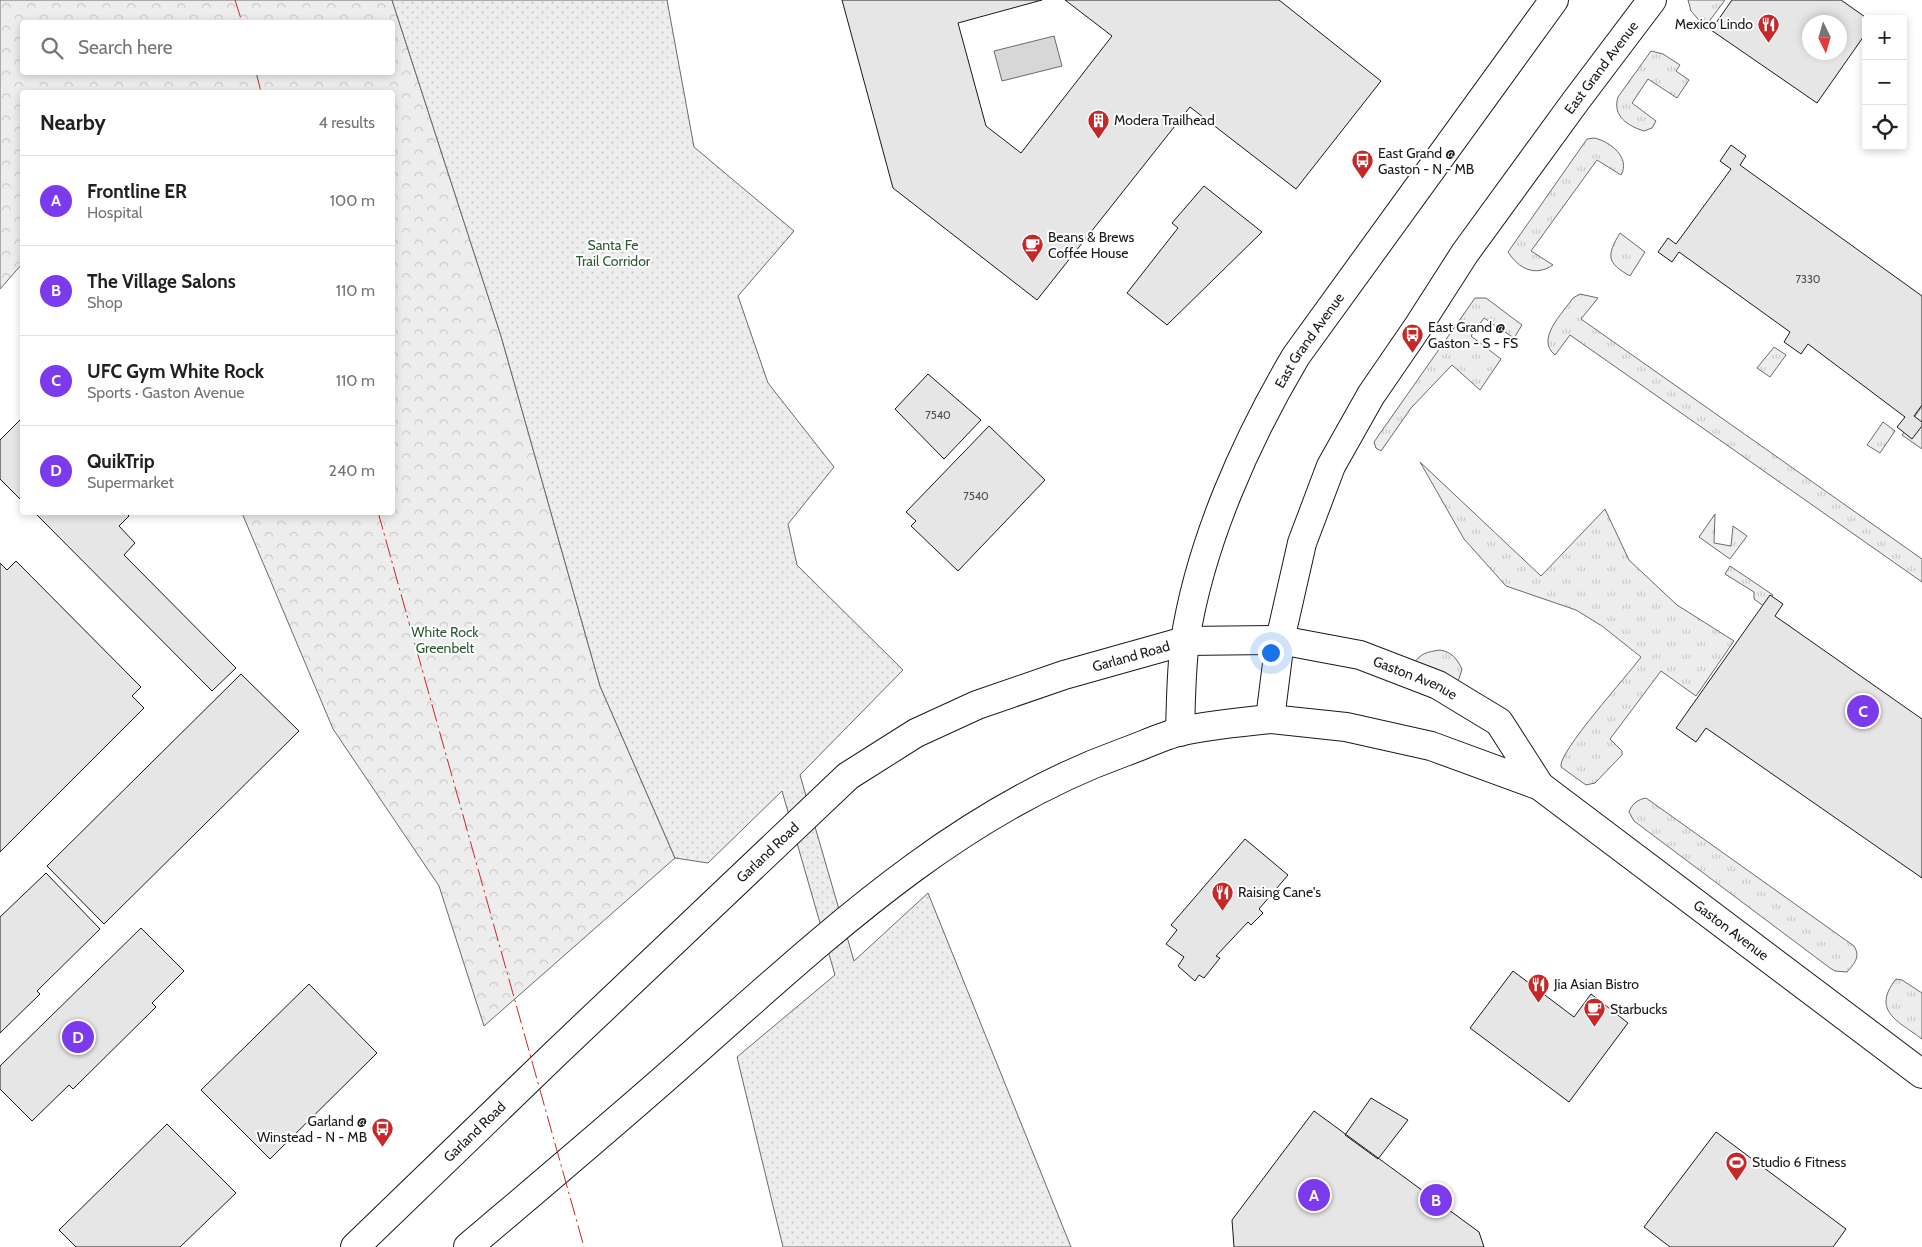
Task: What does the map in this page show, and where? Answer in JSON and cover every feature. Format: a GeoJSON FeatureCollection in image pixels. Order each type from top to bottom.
{"type":"FeatureCollection","features":[{"type":"Feature","properties":{"kind":"main road","name":"East Grand Avenue"},"geometry":{"type":"LineString","coordinates":[[1180,732],[1185,642],[1202,564],[1236,473],[1279,385],[1296,356],[1554,0]]}},
{"type":"Feature","properties":{"kind":"main road","name":"East Grand Avenue"},"geometry":{"type":"LineString","coordinates":[[1270,719],[1280,640],[1305,534],[1331,466],[1371,395],[1465,253],[1574,102],[1652,0]]}},
{"type":"Feature","properties":{"kind":"main road","name":"Garland Road"},"geometry":{"type":"LineString","coordinates":[[355,1247],[848,776],[916,733],[977,705],[1047,681],[1185,642],[1280,640]]}},
{"type":"Feature","properties":{"kind":"main road","name":"Gaston Avenue"},"geometry":{"type":"LineString","coordinates":[[1280,640],[1360,655],[1438,685],[1499,722],[1540,786]]}},
{"type":"Feature","properties":{"kind":"main road","name":"Gaston Avenue"},"geometry":{"type":"LineString","coordinates":[[1270,719],[1346,727],[1431,746],[1540,786],[1922,1074]]}},
{"type":"Feature","properties":{"kind":"main road"},"geometry":{"type":"LineString","coordinates":[[468,1247],[614,1124],[762,993],[905,872],[980,822],[1042,786],[1101,760],[1180,732],[1221,724],[1270,719]]}},
{"type":"Feature","properties":{"kind":"green space","name":"White Rock Greenbelt"},"geometry":{"type":"Polygon","coordinates":[[[0,0],[392,0],[501,336],[600,686],[675,858],[484,1026],[439,886],[333,729],[243,515],[395,515],[395,90],[20,90],[20,266],[0,289],[0,0]]]}},
{"type":"Feature","properties":{"kind":"green space","name":"Santa Fe Trail Corridor"},"geometry":{"type":"Polygon","coordinates":[[[392,0],[667,0],[694,147],[794,231],[738,296],[768,383],[834,467],[788,524],[797,565],[903,670],[800,775],[854,961],[928,893],[1071,1247],[783,1247],[737,1057],[835,975],[782,791],[708,863],[675,858],[600,686],[501,336],[392,0]]]}},
{"type":"Feature","properties":{"kind":"green space"},"geometry":{"type":"Polygon","coordinates":[[[1688,0],[1725,0],[1705,27],[1691,11],[1688,0]]]}},
{"type":"Feature","properties":{"kind":"green space"},"geometry":{"type":"Polygon","coordinates":[[[1651,51],[1663,54],[1680,65],[1676,71],[1689,80],[1677,98],[1648,79],[1632,103],[1656,121],[1652,128],[1644,131],[1627,123],[1619,115],[1617,104],[1618,97],[1651,51]]]}},
{"type":"Feature","properties":{"kind":"green space"},"geometry":{"type":"Polygon","coordinates":[[[1594,138],[1606,143],[1617,151],[1623,162],[1621,175],[1597,160],[1531,251],[1553,265],[1546,269],[1534,271],[1522,267],[1508,252],[1587,139],[1594,138]]]}},
{"type":"Feature","properties":{"kind":"green space"},"geometry":{"type":"Polygon","coordinates":[[[1620,233],[1645,252],[1630,276],[1617,267],[1611,258],[1612,248],[1620,233]]]}},
{"type":"Feature","properties":{"kind":"green space"},"geometry":{"type":"Polygon","coordinates":[[[1580,294],[1598,298],[1581,319],[1922,559],[1922,582],[1570,335],[1555,355],[1550,349],[1549,334],[1573,298],[1580,294]]]}},
{"type":"Feature","properties":{"kind":"green space"},"geometry":{"type":"Polygon","coordinates":[[[1475,298],[1486,298],[1522,325],[1514,338],[1484,318],[1471,336],[1501,359],[1480,390],[1452,365],[1411,408],[1381,451],[1376,448],[1374,442],[1475,298]]]}},
{"type":"Feature","properties":{"kind":"green space"},"geometry":{"type":"Polygon","coordinates":[[[1774,347],[1786,355],[1770,377],[1757,368],[1774,347]]]}},
{"type":"Feature","properties":{"kind":"green space"},"geometry":{"type":"Polygon","coordinates":[[[1922,406],[1922,449],[1902,435],[1922,406]]]}},
{"type":"Feature","properties":{"kind":"green space"},"geometry":{"type":"Polygon","coordinates":[[[1883,422],[1895,431],[1880,453],[1867,445],[1883,422]]]}},
{"type":"Feature","properties":{"kind":"green space"},"geometry":{"type":"Polygon","coordinates":[[[1420,462],[1541,576],[1605,509],[1629,560],[1677,605],[1734,641],[1696,696],[1661,671],[1610,739],[1622,751],[1622,755],[1595,783],[1586,785],[1561,767],[1563,759],[1581,731],[1641,657],[1602,626],[1576,610],[1506,586],[1464,539],[1420,462]]]}},
{"type":"Feature","properties":{"kind":"green space"},"geometry":{"type":"Polygon","coordinates":[[[1715,514],[1714,543],[1731,546],[1733,526],[1747,536],[1730,559],[1699,537],[1715,514]]]}},
{"type":"Feature","properties":{"kind":"green space"},"geometry":{"type":"Polygon","coordinates":[[[1730,566],[1773,595],[1765,607],[1754,599],[1754,592],[1725,574],[1730,566]]]}},
{"type":"Feature","properties":{"kind":"green space"},"geometry":{"type":"Polygon","coordinates":[[[1440,650],[1454,656],[1462,669],[1459,679],[1451,687],[1413,665],[1424,654],[1440,650]]]}},
{"type":"Feature","properties":{"kind":"green space"},"geometry":{"type":"Polygon","coordinates":[[[1646,798],[1854,946],[1857,957],[1847,972],[1835,971],[1830,968],[1634,821],[1629,812],[1630,809],[1638,801],[1646,798]]]}},
{"type":"Feature","properties":{"kind":"green space"},"geometry":{"type":"Polygon","coordinates":[[[1896,979],[1902,980],[1922,993],[1922,1039],[1897,1021],[1887,1007],[1886,999],[1896,979]]]}},
{"type":"Feature","properties":{"kind":"shaded area"},"geometry":{"type":"Polygon","coordinates":[[[1054,36],[1062,66],[1002,81],[994,51],[1054,36]]]}},
{"type":"Feature","properties":{"kind":"building","name":"Modera Trailhead"},"geometry":{"type":"Polygon","coordinates":[[[842,0],[1042,0],[958,23],[986,126],[1021,153],[1112,36],[1065,0],[1279,0],[1381,81],[1296,189],[1190,107],[1037,300],[893,188],[842,0]]]}},
{"type":"Feature","properties":{"kind":"building","name":"Mexico Lindo"},"geometry":{"type":"Polygon","coordinates":[[[1732,0],[1841,0],[1862,15],[1862,39],[1817,103],[1711,30],[1732,0]]]}},
{"type":"Feature","properties":{"kind":"building"},"geometry":{"type":"Polygon","coordinates":[[[1731,145],[1746,156],[1740,165],[1922,296],[1922,405],[1914,416],[1922,422],[1922,426],[1912,439],[1897,427],[1905,417],[1808,344],[1801,354],[1784,342],[1790,332],[1679,252],[1672,262],[1658,252],[1668,238],[1676,244],[1731,169],[1720,161],[1731,145]]]}},
{"type":"Feature","properties":{"kind":"building"},"geometry":{"type":"Polygon","coordinates":[[[1204,186],[1262,232],[1167,325],[1127,293],[1178,228],[1172,223],[1204,186]]]}},
{"type":"Feature","properties":{"kind":"building"},"geometry":{"type":"Polygon","coordinates":[[[928,374],[981,420],[944,459],[895,409],[928,374]]]}},
{"type":"Feature","properties":{"kind":"building"},"geometry":{"type":"Polygon","coordinates":[[[20,420],[20,499],[0,479],[0,440],[20,420]]]}},
{"type":"Feature","properties":{"kind":"building"},"geometry":{"type":"Polygon","coordinates":[[[989,426],[1045,480],[958,571],[911,526],[916,521],[906,512],[989,426]]]}},
{"type":"Feature","properties":{"kind":"building"},"geometry":{"type":"Polygon","coordinates":[[[37,515],[129,516],[119,526],[135,543],[124,555],[236,668],[212,691],[37,515]]]}},
{"type":"Feature","properties":{"kind":"building"},"geometry":{"type":"Polygon","coordinates":[[[16,561],[141,687],[132,696],[144,708],[0,852],[0,563],[7,570],[16,561]]]}},
{"type":"Feature","properties":{"kind":"building"},"geometry":{"type":"Polygon","coordinates":[[[1770,595],[1783,604],[1775,616],[1922,719],[1922,878],[1706,728],[1696,742],[1676,728],[1770,595]]]}},
{"type":"Feature","properties":{"kind":"building"},"geometry":{"type":"Polygon","coordinates":[[[241,674],[299,731],[104,924],[47,866],[241,674]]]}},
{"type":"Feature","properties":{"kind":"building","name":"Raising Cane's"},"geometry":{"type":"Polygon","coordinates":[[[1245,839],[1288,875],[1259,909],[1263,913],[1251,925],[1248,922],[1216,956],[1220,958],[1204,978],[1199,975],[1195,981],[1178,966],[1184,957],[1166,944],[1177,930],[1171,925],[1245,839]]]}},
{"type":"Feature","properties":{"kind":"building"},"geometry":{"type":"Polygon","coordinates":[[[46,873],[100,929],[37,991],[40,994],[0,1033],[0,917],[46,873]]]}},
{"type":"Feature","properties":{"kind":"building"},"geometry":{"type":"Polygon","coordinates":[[[141,928],[184,971],[152,1003],[156,1007],[73,1089],[69,1085],[32,1121],[0,1089],[0,1066],[141,928]]]}},
{"type":"Feature","properties":{"kind":"building"},"geometry":{"type":"Polygon","coordinates":[[[1513,971],[1574,1017],[1591,994],[1628,1023],[1569,1102],[1470,1028],[1513,971]]]}},
{"type":"Feature","properties":{"kind":"building"},"geometry":{"type":"Polygon","coordinates":[[[309,984],[377,1053],[270,1159],[201,1090],[309,984]]]}},
{"type":"Feature","properties":{"kind":"building"},"geometry":{"type":"Polygon","coordinates":[[[1371,1098],[1408,1120],[1378,1159],[1345,1135],[1371,1098]]]}},
{"type":"Feature","properties":{"kind":"building"},"geometry":{"type":"Polygon","coordinates":[[[1314,1111],[1479,1232],[1484,1247],[1234,1247],[1232,1220],[1314,1111]]]}},
{"type":"Feature","properties":{"kind":"building"},"geometry":{"type":"Polygon","coordinates":[[[167,1124],[236,1193],[180,1247],[76,1247],[59,1230],[167,1124]]]}},
{"type":"Feature","properties":{"kind":"building"},"geometry":{"type":"Polygon","coordinates":[[[1716,1132],[1846,1229],[1833,1247],[1670,1247],[1644,1227],[1716,1132]]]}},
{"type":"Feature","properties":{"kind":"power"},"geometry":{"type":"LineString","coordinates":[[235,0],[241,20]]}},
{"type":"Feature","properties":{"kind":"power"},"geometry":{"type":"LineString","coordinates":[[257,75],[260,90]]}},
{"type":"Feature","properties":{"kind":"power"},"geometry":{"type":"LineString","coordinates":[[379,515],[584,1247]]}},
{"type":"Feature","properties":{"kind":"place","name":"Mexico Lindo"},"geometry":{"type":"Point","coordinates":[1769,43]}},
{"type":"Feature","properties":{"kind":"place","name":"Modera Trailhead"},"geometry":{"type":"Point","coordinates":[1098,139]}},
{"type":"Feature","properties":{"kind":"place","name":"East Grand @ Gaston - N - MB"},"geometry":{"type":"Point","coordinates":[1362,180]}},
{"type":"Feature","properties":{"kind":"place","name":"Beans & Brews Coffee House"},"geometry":{"type":"Point","coordinates":[1032,264]}},
{"type":"Feature","properties":{"kind":"place","name":"East Grand @ Gaston - S - FS"},"geometry":{"type":"Point","coordinates":[1412,354]}},
{"type":"Feature","properties":{"kind":"place","name":"UFC Gym White Rock"},"geometry":{"type":"Point","coordinates":[1863,711]}},
{"type":"Feature","properties":{"kind":"place","name":"Raising Cane's"},"geometry":{"type":"Point","coordinates":[1222,911]}},
{"type":"Feature","properties":{"kind":"place","name":"Jia Asian Bistro"},"geometry":{"type":"Point","coordinates":[1538,1003]}},
{"type":"Feature","properties":{"kind":"place","name":"Starbucks"},"geometry":{"type":"Point","coordinates":[1594,1028]}},
{"type":"Feature","properties":{"kind":"place","name":"QuikTrip"},"geometry":{"type":"Point","coordinates":[78,1037]}},
{"type":"Feature","properties":{"kind":"place","name":"Garland @ Winstead - N - MB"},"geometry":{"type":"Point","coordinates":[383,1148]}},
{"type":"Feature","properties":{"kind":"place","name":"Studio 6 Fitness"},"geometry":{"type":"Point","coordinates":[1736,1181]}},
{"type":"Feature","properties":{"kind":"place","name":"Frontline ER"},"geometry":{"type":"Point","coordinates":[1314,1195]}},
{"type":"Feature","properties":{"kind":"place","name":"The Village Salons"},"geometry":{"type":"Point","coordinates":[1436,1200]}}]}
